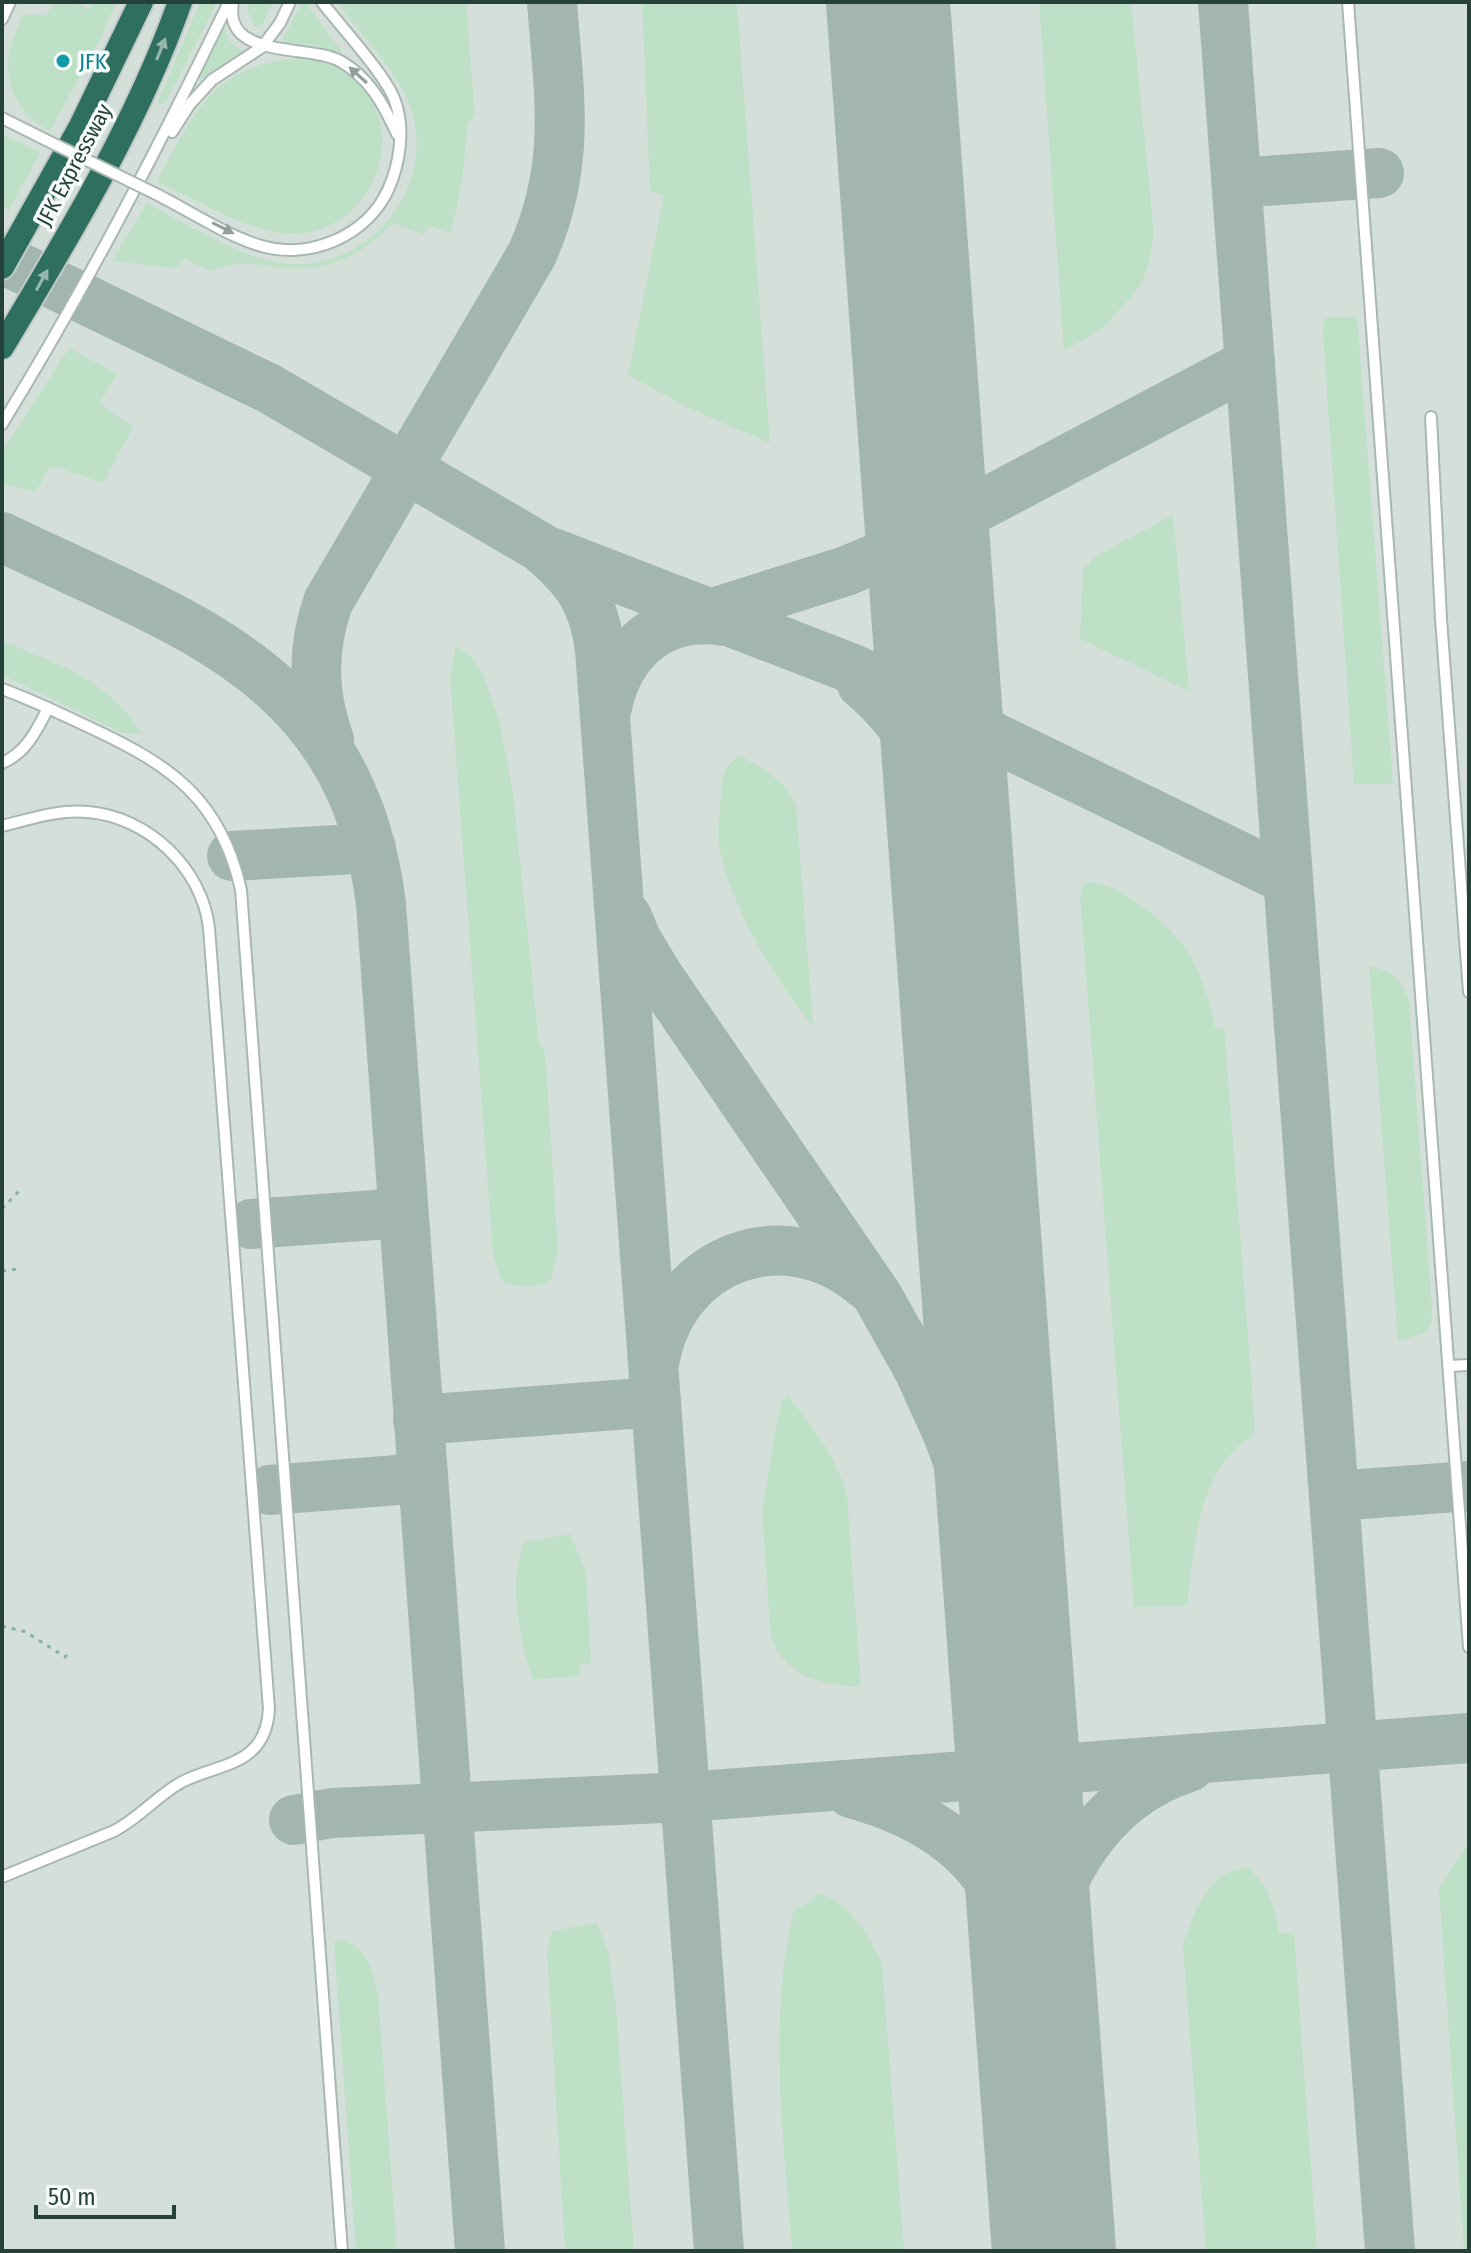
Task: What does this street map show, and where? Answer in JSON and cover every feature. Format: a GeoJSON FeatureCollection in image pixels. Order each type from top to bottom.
{"type":"FeatureCollection","features":[{"type":"Feature","properties":{"kind":"highway"},"geometry":{"type":"LineString","coordinates":[[109,69],[132,2]]}},
{"type":"Feature","properties":{"kind":"highway","name":"JFK Expressway"},"geometry":{"type":"LineString","coordinates":[[2,267],[109,69],[141,2]]}},
{"type":"Feature","properties":{"kind":"highway","name":"JFK Expressway"},"geometry":{"type":"LineString","coordinates":[[2,347],[125,127],[155,65],[180,2]]}},
{"type":"Feature","properties":{"kind":"lane"},"geometry":{"type":"LineString","coordinates":[[2,19],[10,2]]}},
{"type":"Feature","properties":{"kind":"lane"},"geometry":{"type":"LineString","coordinates":[[231,2],[234,22],[251,41],[262,47],[324,54],[352,68],[377,97],[399,140]]}},
{"type":"Feature","properties":{"kind":"lane"},"geometry":{"type":"LineString","coordinates":[[2,424],[52,344],[150,163],[231,2]]}},
{"type":"Feature","properties":{"kind":"lane"},"geometry":{"type":"LineString","coordinates":[[150,163],[199,93],[212,80],[262,47],[280,23],[290,2]]}},
{"type":"Feature","properties":{"kind":"lane"},"geometry":{"type":"LineString","coordinates":[[2,118],[260,245],[316,247],[352,232],[384,200],[393,180],[400,117],[394,97],[322,2]]}},
{"type":"Feature","properties":{"kind":"lane"},"geometry":{"type":"LineString","coordinates":[[1348,2],[1469,1647]]}},
{"type":"Feature","properties":{"kind":"lane"},"geometry":{"type":"LineString","coordinates":[[1431,417],[1441,619],[1466,907],[1469,992]]}},
{"type":"Feature","properties":{"kind":"lane"},"geometry":{"type":"LineString","coordinates":[[2,689],[138,751],[184,784],[220,831],[232,856],[241,890],[342,2251]]}},
{"type":"Feature","properties":{"kind":"lane"},"geometry":{"type":"LineString","coordinates":[[2,763],[29,743],[48,708]]}},
{"type":"Feature","properties":{"kind":"lane"},"geometry":{"type":"LineString","coordinates":[[2,826],[75,811],[102,814],[131,823],[177,857],[204,903],[209,928],[269,1709],[262,1739],[242,1758],[183,1781],[114,1831],[2,1877]]}},
{"type":"Feature","properties":{"kind":"lane"},"geometry":{"type":"LineString","coordinates":[[1449,1366],[1469,1365]]}},
{"type":"Feature","properties":{"kind":"path"},"geometry":{"type":"LineString","coordinates":[[2,1209],[19,1191],[17,1187]]}},
{"type":"Feature","properties":{"kind":"path"},"geometry":{"type":"LineString","coordinates":[[2,1271],[17,1269],[18,1264]]}},
{"type":"Feature","properties":{"kind":"path"},"geometry":{"type":"LineString","coordinates":[[2,1626],[26,1632],[65,1657],[69,1652]]}},
{"type":"Feature","properties":{"kind":"shaded area"},"geometry":{"type":"Polygon","coordinates":[[[2,2],[1469,2],[1469,2251],[2,2251],[2,2]]]}},
{"type":"Feature","properties":{"kind":"green space"},"geometry":{"type":"Polygon","coordinates":[[[56,2],[74,2],[89,9],[93,2],[116,2],[101,37],[50,131],[30,118],[22,108],[11,87],[8,63],[12,42],[23,15],[45,15],[56,2]]]}},
{"type":"Feature","properties":{"kind":"green space"},"geometry":{"type":"Polygon","coordinates":[[[200,2],[217,2],[166,102],[157,104],[200,2]]]}},
{"type":"Feature","properties":{"kind":"green space"},"geometry":{"type":"Polygon","coordinates":[[[248,2],[274,2],[263,24],[254,27],[248,2]]]}},
{"type":"Feature","properties":{"kind":"green space"},"geometry":{"type":"Polygon","coordinates":[[[302,2],[305,2],[343,53],[282,41],[302,2]]]}},
{"type":"Feature","properties":{"kind":"green space"},"geometry":{"type":"Polygon","coordinates":[[[337,2],[466,2],[475,115],[468,124],[462,182],[451,233],[430,226],[423,234],[393,223],[356,253],[313,268],[241,264],[211,271],[184,259],[175,268],[112,261],[147,203],[230,247],[280,263],[312,263],[342,255],[368,239],[390,218],[406,192],[415,163],[416,132],[408,101],[401,88],[385,62],[337,2]]]}},
{"type":"Feature","properties":{"kind":"green space"},"geometry":{"type":"Polygon","coordinates":[[[642,2],[737,2],[770,443],[689,408],[628,375],[664,196],[650,191],[642,2]]]}},
{"type":"Feature","properties":{"kind":"green space"},"geometry":{"type":"Polygon","coordinates":[[[1039,2],[1131,2],[1154,234],[1141,285],[1104,327],[1064,351],[1039,2]]]}},
{"type":"Feature","properties":{"kind":"green space"},"geometry":{"type":"Polygon","coordinates":[[[222,29],[225,29],[231,43],[242,51],[241,54],[202,79],[200,75],[222,29]]]}},
{"type":"Feature","properties":{"kind":"green space"},"geometry":{"type":"Polygon","coordinates":[[[302,58],[332,65],[348,73],[369,96],[380,122],[382,150],[374,177],[360,201],[339,220],[312,231],[281,233],[266,230],[234,219],[157,182],[196,113],[227,81],[271,62],[302,58]]]}},
{"type":"Feature","properties":{"kind":"green space"},"geometry":{"type":"Polygon","coordinates":[[[2,135],[40,152],[9,210],[2,206],[2,135]]]}},
{"type":"Feature","properties":{"kind":"green space"},"geometry":{"type":"Polygon","coordinates":[[[1357,317],[1393,784],[1354,784],[1323,334],[1324,319],[1357,317]]]}},
{"type":"Feature","properties":{"kind":"green space"},"geometry":{"type":"Polygon","coordinates":[[[69,348],[117,374],[99,404],[133,427],[103,483],[51,466],[35,492],[2,483],[2,452],[69,348]]]}},
{"type":"Feature","properties":{"kind":"green space"},"geometry":{"type":"Polygon","coordinates":[[[1173,515],[1189,691],[1080,639],[1083,569],[1096,556],[1173,515]]]}},
{"type":"Feature","properties":{"kind":"green space"},"geometry":{"type":"Polygon","coordinates":[[[2,641],[62,666],[98,686],[129,715],[142,734],[122,733],[2,675],[2,641]]]}},
{"type":"Feature","properties":{"kind":"green space"},"geometry":{"type":"Polygon","coordinates":[[[456,646],[472,657],[481,670],[500,723],[513,794],[539,1043],[545,1052],[558,1249],[551,1280],[532,1286],[519,1286],[500,1279],[493,1254],[450,675],[456,646]]]}},
{"type":"Feature","properties":{"kind":"green space"},"geometry":{"type":"Polygon","coordinates":[[[741,756],[780,782],[796,805],[813,1026],[767,961],[740,908],[721,857],[718,829],[723,778],[730,764],[741,756]]]}},
{"type":"Feature","properties":{"kind":"green space"},"geometry":{"type":"Polygon","coordinates":[[[1089,882],[1122,894],[1170,931],[1182,944],[1199,973],[1215,1028],[1224,1027],[1255,1426],[1253,1436],[1234,1450],[1209,1489],[1196,1535],[1187,1606],[1134,1607],[1080,896],[1082,886],[1089,882]]]}},
{"type":"Feature","properties":{"kind":"green space"},"geometry":{"type":"Polygon","coordinates":[[[1369,966],[1395,976],[1409,1001],[1432,1310],[1426,1333],[1398,1341],[1369,966]]]}},
{"type":"Feature","properties":{"kind":"green space"},"geometry":{"type":"Polygon","coordinates":[[[788,1396],[831,1455],[847,1496],[861,1686],[833,1684],[807,1676],[785,1661],[771,1637],[762,1514],[775,1431],[782,1401],[788,1396]]]}},
{"type":"Feature","properties":{"kind":"green space"},"geometry":{"type":"Polygon","coordinates":[[[570,1534],[586,1572],[591,1663],[580,1665],[581,1676],[533,1679],[517,1611],[519,1558],[524,1542],[570,1534]]]}},
{"type":"Feature","properties":{"kind":"green space"},"geometry":{"type":"Polygon","coordinates":[[[1469,1841],[1469,2251],[1464,2251],[1439,1889],[1469,1841]]]}},
{"type":"Feature","properties":{"kind":"green space"},"geometry":{"type":"Polygon","coordinates":[[[1247,1867],[1269,1897],[1279,1933],[1294,1933],[1317,2251],[1206,2251],[1183,1945],[1205,1894],[1228,1872],[1247,1867]]]}},
{"type":"Feature","properties":{"kind":"green space"},"geometry":{"type":"Polygon","coordinates":[[[818,1894],[849,1912],[865,1932],[882,1964],[904,2251],[792,2251],[780,2080],[781,1994],[794,1910],[809,1903],[818,1894]]]}},
{"type":"Feature","properties":{"kind":"green space"},"geometry":{"type":"Polygon","coordinates":[[[597,1923],[608,1951],[615,1997],[634,2251],[565,2249],[547,1952],[552,1931],[597,1923]]]}},
{"type":"Feature","properties":{"kind":"green space"},"geometry":{"type":"Polygon","coordinates":[[[343,1939],[364,1955],[378,1995],[397,2251],[356,2251],[334,1942],[343,1939]]]}},
{"type":"Feature","properties":{"kind":"taxiway"},"geometry":{"type":"LineString","coordinates":[[329,740],[319,705],[316,671],[319,637],[328,602],[532,254],[545,221],[558,160],[560,130],[552,2]]}},
{"type":"Feature","properties":{"kind":"taxiway"},"geometry":{"type":"LineString","coordinates":[[1223,2],[1390,2251]]}},
{"type":"Feature","properties":{"kind":"taxiway"},"geometry":{"type":"LineString","coordinates":[[1237,183],[1379,173]]}},
{"type":"Feature","properties":{"kind":"taxiway"},"geometry":{"type":"LineString","coordinates":[[2,259],[270,389],[540,547],[574,580],[588,604],[600,650],[719,2251]]}},
{"type":"Feature","properties":{"kind":"taxiway"},"geometry":{"type":"LineString","coordinates":[[697,618],[846,571],[894,551],[1250,363]]}},
{"type":"Feature","properties":{"kind":"taxiway"},"geometry":{"type":"LineString","coordinates":[[946,735],[936,572],[949,538],[972,511]]}},
{"type":"Feature","properties":{"kind":"taxiway"},"geometry":{"type":"LineString","coordinates":[[2,537],[135,599],[195,631],[250,666],[297,709],[335,761],[364,825],[381,904],[480,2251]]}},
{"type":"Feature","properties":{"kind":"taxiway"},"geometry":{"type":"LineString","coordinates":[[553,553],[853,669],[1288,880]]}},
{"type":"Feature","properties":{"kind":"taxiway"},"geometry":{"type":"LineString","coordinates":[[607,707],[622,668],[647,638],[681,622],[702,619],[724,621]]}},
{"type":"Feature","properties":{"kind":"taxiway"},"geometry":{"type":"LineString","coordinates":[[862,684],[906,732],[929,773],[938,798],[943,819],[959,1007]]}},
{"type":"Feature","properties":{"kind":"taxiway"},"geometry":{"type":"LineString","coordinates":[[232,856],[371,848]]}},
{"type":"Feature","properties":{"kind":"taxiway"},"geometry":{"type":"LineString","coordinates":[[627,917],[657,974],[878,1297],[919,1370],[948,1434],[976,1510],[995,1588],[1007,1675],[1021,1856]]}},
{"type":"Feature","properties":{"kind":"taxiway"},"geometry":{"type":"LineString","coordinates":[[251,1224],[403,1213]]}},
{"type":"Feature","properties":{"kind":"taxiway"},"geometry":{"type":"LineString","coordinates":[[655,1359],[666,1323],[685,1294],[709,1272],[738,1258],[770,1251],[802,1253],[835,1264],[866,1285]]}},
{"type":"Feature","properties":{"kind":"taxiway"},"geometry":{"type":"LineString","coordinates":[[418,1420],[656,1402]]}},
{"type":"Feature","properties":{"kind":"taxiway"},"geometry":{"type":"LineString","coordinates":[[270,1490],[423,1478]]}},
{"type":"Feature","properties":{"kind":"taxiway"},"geometry":{"type":"LineString","coordinates":[[1335,1496],[1469,1486]]}},
{"type":"Feature","properties":{"kind":"taxiway"},"geometry":{"type":"LineString","coordinates":[[294,1820],[332,1813],[685,1797],[1469,1738]]}},
{"type":"Feature","properties":{"kind":"taxiway"},"geometry":{"type":"LineString","coordinates":[[1040,1982],[1043,1948],[1051,1914],[1064,1881],[1081,1851],[1102,1824],[1127,1800],[1156,1781],[1189,1767]]}},
{"type":"Feature","properties":{"kind":"taxiway"},"geometry":{"type":"LineString","coordinates":[[851,1793],[915,1817],[963,1850],[995,1890],[1017,1936],[1030,1987],[1044,2163]]}},
{"type":"Feature","properties":{"kind":"runway"},"geometry":{"type":"LineString","coordinates":[[888,2],[1054,2251]]}},
{"type":"Feature","properties":{"kind":"place","name":"JFK"},"geometry":{"type":"Point","coordinates":[63,61]}}]}
